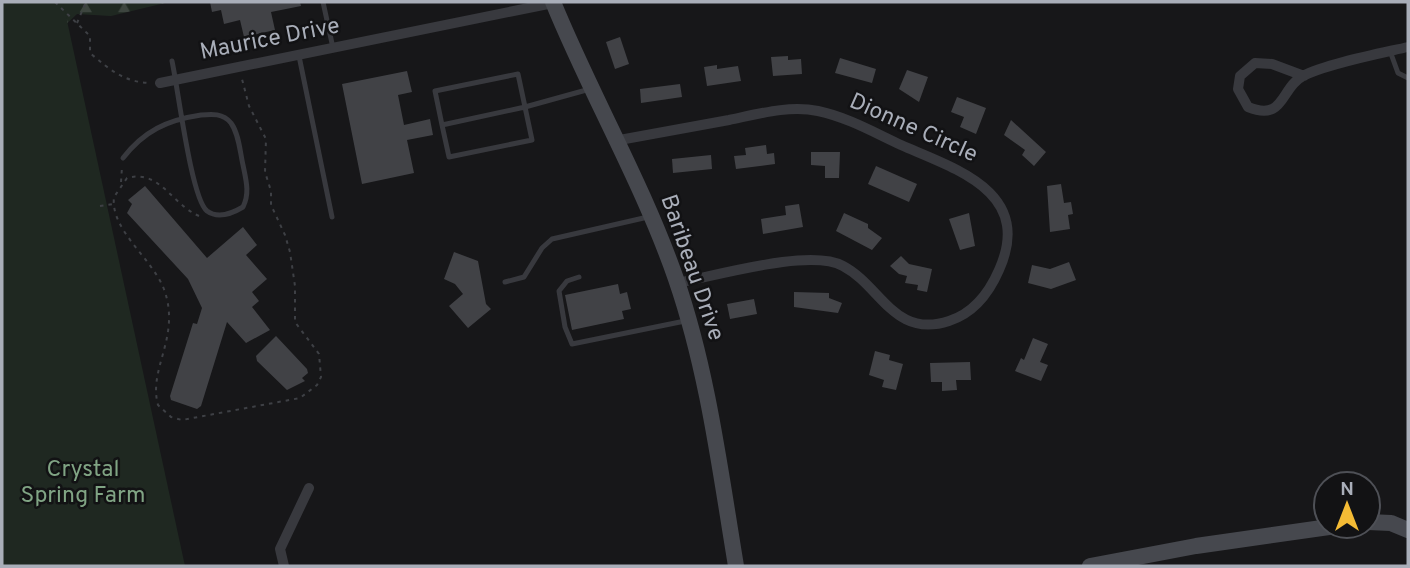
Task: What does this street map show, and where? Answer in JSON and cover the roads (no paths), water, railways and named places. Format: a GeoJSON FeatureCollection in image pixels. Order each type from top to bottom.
{"type":"FeatureCollection","features":[{"type":"Feature","properties":{"kind":"street","name":"Maurice Drive"},"geometry":{"type":"LineString","coordinates":[[160,83],[553,3]]}},
{"type":"Feature","properties":{"kind":"street","name":"Baribeau Drive"},"geometry":{"type":"LineString","coordinates":[[553,3],[590,89],[651,216],[677,283],[708,397],[736,566]]}},
{"type":"Feature","properties":{"kind":"street"},"geometry":{"type":"LineString","coordinates":[[1304,76],[1272,64],[1255,63],[1240,76],[1238,89],[1248,107],[1267,111],[1276,107],[1304,76],[1408,47]]}},
{"type":"Feature","properties":{"kind":"street","name":"Dionne Circle"},"geometry":{"type":"LineString","coordinates":[[614,141],[778,111],[818,111],[965,173],[992,193],[1004,215],[1007,242],[995,279],[974,308],[945,323],[925,324],[897,315],[855,274],[824,260],[781,263],[677,283]]}},
{"type":"Feature","properties":{"kind":"street"},"geometry":{"type":"LineString","coordinates":[[284,566],[280,549],[309,488]]}},
{"type":"Feature","properties":{"kind":"street"},"geometry":{"type":"LineString","coordinates":[[1382,523],[1408,530]]}},
{"type":"Feature","properties":{"kind":"street"},"geometry":{"type":"LineString","coordinates":[[1090,566],[1196,546],[1312,529]]}},
{"type":"Feature","properties":{"kind":"lane"},"geometry":{"type":"LineString","coordinates":[[323,2],[333,48]]}},
{"type":"Feature","properties":{"kind":"lane"},"geometry":{"type":"LineString","coordinates":[[1390,51],[1398,74],[1408,78]]}},
{"type":"Feature","properties":{"kind":"lane"},"geometry":{"type":"LineString","coordinates":[[299,56],[332,217]]}},
{"type":"Feature","properties":{"kind":"lane"},"geometry":{"type":"LineString","coordinates":[[122,159],[149,133],[166,122],[183,118],[218,114],[232,125],[236,136],[248,198],[243,207],[232,213],[214,213],[208,212],[198,198],[183,118],[176,80],[172,61]]}},
{"type":"Feature","properties":{"kind":"lane"},"geometry":{"type":"LineString","coordinates":[[518,74],[525,107],[532,140],[449,157],[435,91],[518,74]]}},
{"type":"Feature","properties":{"kind":"lane"},"geometry":{"type":"LineString","coordinates":[[442,125],[525,107],[590,89]]}},
{"type":"Feature","properties":{"kind":"lane"},"geometry":{"type":"LineString","coordinates":[[505,282],[524,277],[542,248],[552,239],[651,216]]}},
{"type":"Feature","properties":{"kind":"lane"},"geometry":{"type":"LineString","coordinates":[[579,277],[567,281],[559,291],[565,327],[572,344],[688,321]]}},
{"type":"Feature","properties":{"kind":"park label","name":"Crystal Spring Farm"},"geometry":{"type":"Point","coordinates":[83,483]}}]}
